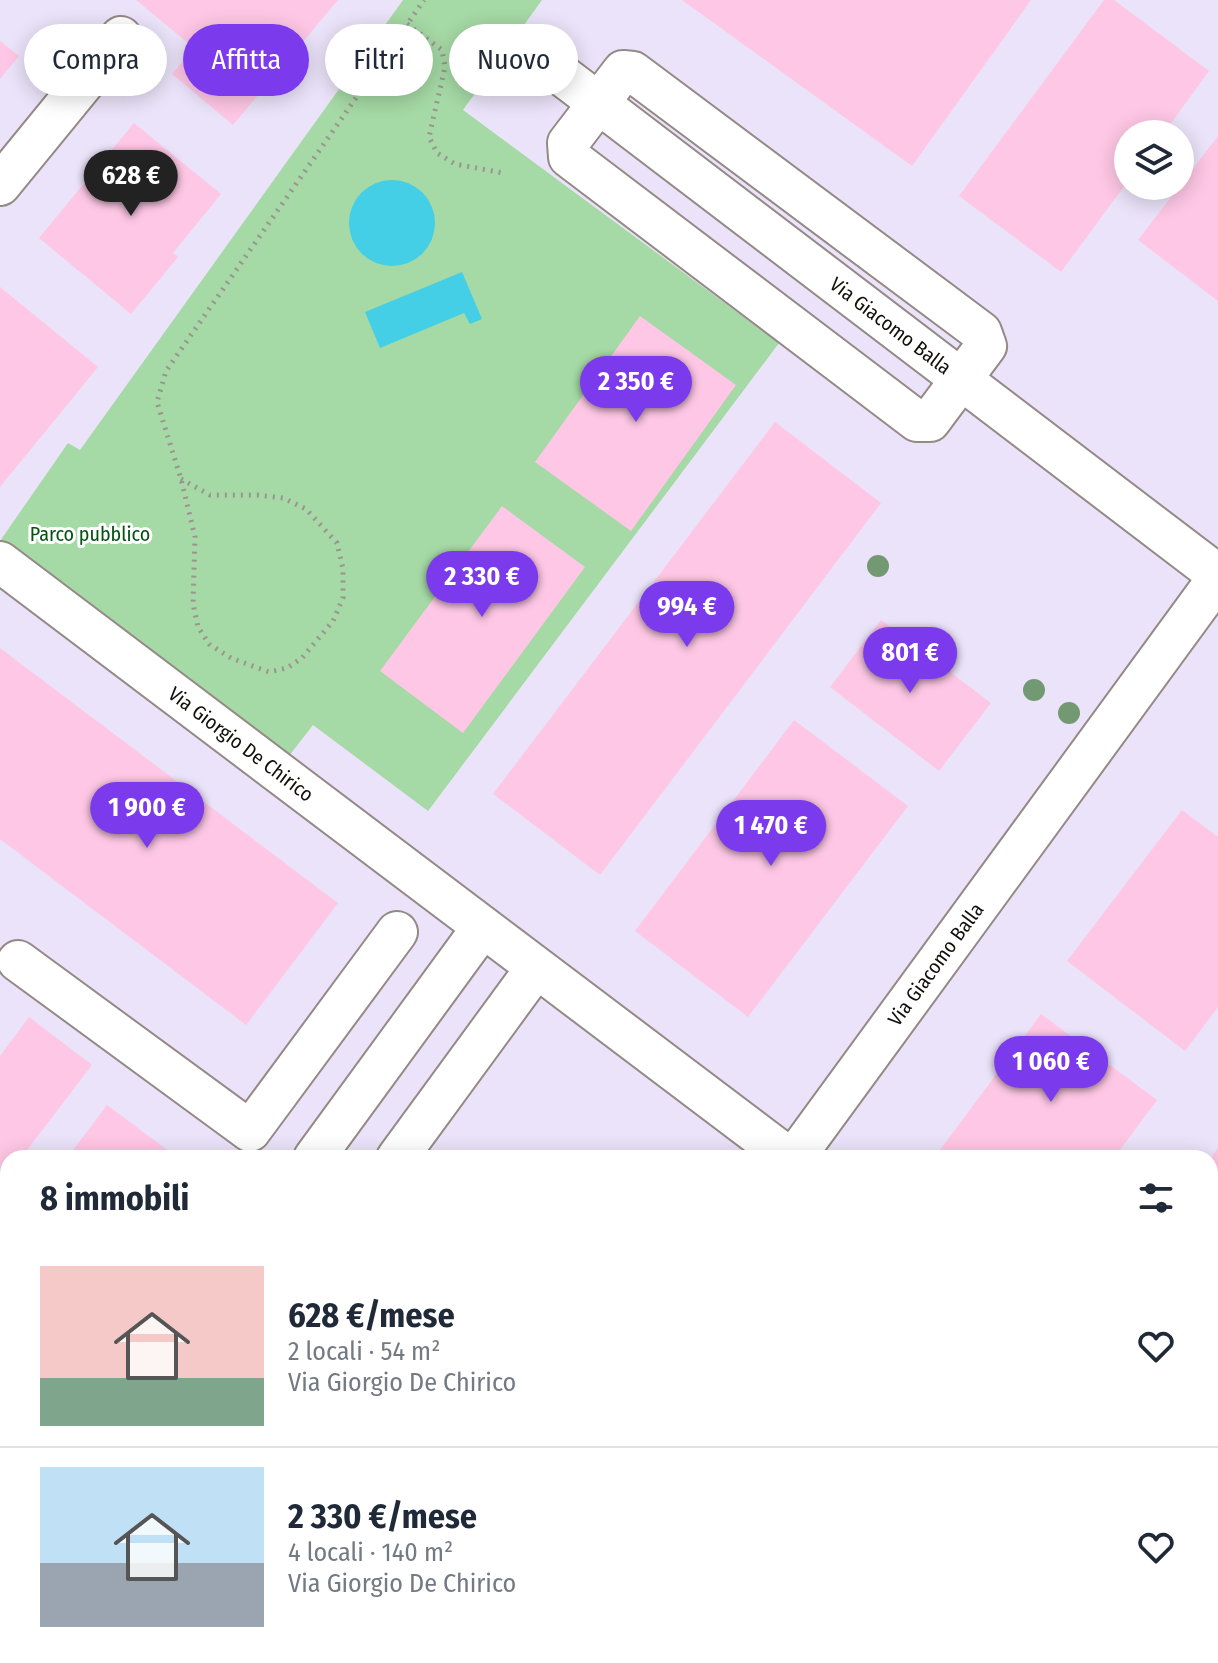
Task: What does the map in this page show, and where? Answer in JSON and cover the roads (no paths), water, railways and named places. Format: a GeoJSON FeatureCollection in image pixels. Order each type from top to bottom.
{"type":"FeatureCollection","features":[{"type":"Feature","properties":{"kind":"street"},"geometry":{"type":"LineString","coordinates":[[623,71],[633,72],[877,252],[981,332],[986,346],[930,421],[917,421],[569,157],[568,143],[623,71]]}},
{"type":"Feature","properties":{"kind":"street","name":"Via Giacomo Balla"},"geometry":{"type":"LineString","coordinates":[[578,88],[1218,576],[797,1150]]}},
{"type":"Feature","properties":{"kind":"street"},"geometry":{"type":"LineString","coordinates":[[0,185],[73,96]]}},
{"type":"Feature","properties":{"kind":"street"},"geometry":{"type":"LineString","coordinates":[[811,340],[877,252]]}},
{"type":"Feature","properties":{"kind":"street","name":"Via Giorgio De Chirico"},"geometry":{"type":"LineString","coordinates":[[0,562],[780,1150]]}},
{"type":"Feature","properties":{"kind":"street"},"geometry":{"type":"LineString","coordinates":[[284,1084],[325,1143],[482,928]]}},
{"type":"Feature","properties":{"kind":"street"},"geometry":{"type":"LineString","coordinates":[[18,961],[250,1131],[397,932]]}},
{"type":"Feature","properties":{"kind":"street"},"geometry":{"type":"LineString","coordinates":[[403,1150],[536,968]]}},
{"type":"Feature","properties":{"kind":"water"},"geometry":{"type":"Polygon","coordinates":[[[392,180],[408,184],[422,193],[431,207],[435,223],[431,239],[422,253],[408,262],[392,266],[376,262],[362,253],[353,239],[349,223],[353,207],[362,193],[376,184],[392,180]]]}},
{"type":"Feature","properties":{"kind":"water"},"geometry":{"type":"Polygon","coordinates":[[[462,272],[482,319],[470,324],[464,313],[380,348],[365,312],[462,272]]]}},
{"type":"Feature","properties":{"kind":"park label","name":"Parco pubblico"},"geometry":{"type":"Point","coordinates":[90,534]}}]}
